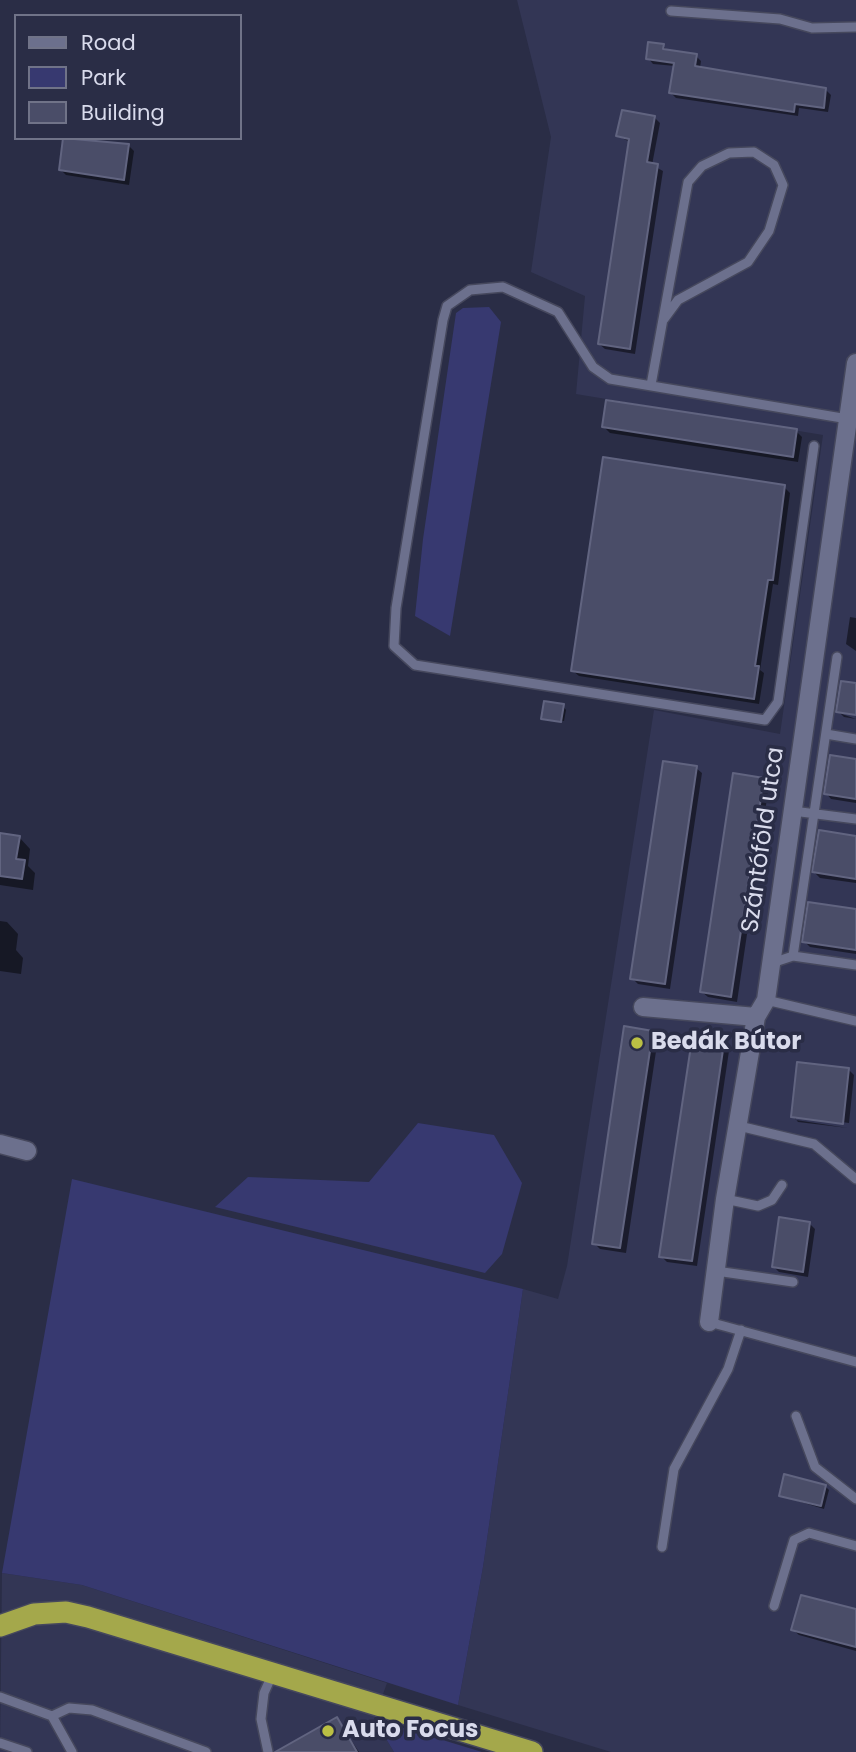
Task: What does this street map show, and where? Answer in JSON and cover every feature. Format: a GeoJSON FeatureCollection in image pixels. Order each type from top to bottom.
{"type":"FeatureCollection","features":[{"type":"Feature","properties":{"kind":"highway"},"geometry":{"type":"LineString","coordinates":[[0,1626],[34,1614],[66,1612],[532,1752]]}},
{"type":"Feature","properties":{"kind":"street","name":"Szántóföld utca"},"geometry":{"type":"LineString","coordinates":[[709,1322],[725,1199],[756,1017],[766,1000],[856,363]]}},
{"type":"Feature","properties":{"kind":"street"},"geometry":{"type":"LineString","coordinates":[[643,1007],[756,1017]]}},
{"type":"Feature","properties":{"kind":"street"},"geometry":{"type":"LineString","coordinates":[[0,1144],[27,1151]]}},
{"type":"Feature","properties":{"kind":"lane"},"geometry":{"type":"LineString","coordinates":[[671,11],[780,19],[812,28],[856,27]]}},
{"type":"Feature","properties":{"kind":"lane"},"geometry":{"type":"LineString","coordinates":[[651,386],[688,182],[702,166],[729,153],[754,152],[774,165],[783,185],[769,231],[748,262],[678,300],[664,319]]}},
{"type":"Feature","properties":{"kind":"lane"},"geometry":{"type":"LineString","coordinates":[[814,446],[778,702],[765,720],[415,664],[394,646],[396,608],[446,306],[470,290],[503,287],[558,312],[593,367],[610,379],[848,419]]}},
{"type":"Feature","properties":{"kind":"lane"},"geometry":{"type":"LineString","coordinates":[[793,956],[837,657]]}},
{"type":"Feature","properties":{"kind":"lane"},"geometry":{"type":"LineString","coordinates":[[826,734],[856,739]]}},
{"type":"Feature","properties":{"kind":"lane"},"geometry":{"type":"LineString","coordinates":[[793,811],[856,819]]}},
{"type":"Feature","properties":{"kind":"lane"},"geometry":{"type":"LineString","coordinates":[[771,963],[793,956],[856,965]]}},
{"type":"Feature","properties":{"kind":"lane"},"geometry":{"type":"LineString","coordinates":[[766,1000],[856,1021]]}},
{"type":"Feature","properties":{"kind":"lane"},"geometry":{"type":"LineString","coordinates":[[739,1126],[814,1144],[856,1179]]}},
{"type":"Feature","properties":{"kind":"lane"},"geometry":{"type":"LineString","coordinates":[[725,1199],[758,1206],[772,1200],[782,1185]]}},
{"type":"Feature","properties":{"kind":"lane"},"geometry":{"type":"LineString","coordinates":[[716,1271],[793,1282]]}},
{"type":"Feature","properties":{"kind":"lane"},"geometry":{"type":"LineString","coordinates":[[709,1322],[856,1362]]}},
{"type":"Feature","properties":{"kind":"lane"},"geometry":{"type":"LineString","coordinates":[[662,1547],[674,1469],[728,1369],[741,1331]]}},
{"type":"Feature","properties":{"kind":"lane"},"geometry":{"type":"LineString","coordinates":[[796,1416],[815,1467],[856,1499]]}},
{"type":"Feature","properties":{"kind":"lane"},"geometry":{"type":"LineString","coordinates":[[774,1606],[794,1539],[809,1533],[856,1546]]}},
{"type":"Feature","properties":{"kind":"lane"},"geometry":{"type":"LineString","coordinates":[[268,1752],[261,1719],[264,1693],[273,1673]]}},
{"type":"Feature","properties":{"kind":"lane"},"geometry":{"type":"LineString","coordinates":[[0,1696],[52,1716],[72,1752]]}},
{"type":"Feature","properties":{"kind":"lane"},"geometry":{"type":"LineString","coordinates":[[52,1716],[69,1708],[92,1710],[206,1752]]}},
{"type":"Feature","properties":{"kind":"lane"},"geometry":{"type":"LineString","coordinates":[[0,1744],[27,1752]]}},
{"type":"Feature","properties":{"kind":"shaded area"},"geometry":{"type":"Polygon","coordinates":[[[517,0],[856,0],[856,1752],[611,1752],[458,1705],[483,1567],[523,1289],[558,1299],[567,1266],[654,710],[780,734],[823,435],[576,394],[585,296],[531,272],[551,137],[517,0]]]}},
{"type":"Feature","properties":{"kind":"shaded area"},"geometry":{"type":"Polygon","coordinates":[[[2,1573],[82,1585],[387,1683],[374,1719],[394,1752],[0,1752],[2,1573]]]}},
{"type":"Feature","properties":{"kind":"green space"},"geometry":{"type":"Polygon","coordinates":[[[489,307],[501,322],[450,636],[415,616],[423,539],[456,313],[463,308],[489,307]]]}},
{"type":"Feature","properties":{"kind":"green space"},"geometry":{"type":"Polygon","coordinates":[[[418,1123],[494,1135],[522,1183],[502,1254],[485,1273],[215,1207],[248,1177],[369,1182],[418,1123]]]}},
{"type":"Feature","properties":{"kind":"green space"},"geometry":{"type":"Polygon","coordinates":[[[72,1179],[523,1289],[483,1567],[458,1705],[82,1585],[2,1573],[72,1179]]]}},
{"type":"Feature","properties":{"kind":"green space"},"geometry":{"type":"Polygon","coordinates":[[[374,1719],[482,1752],[394,1752],[374,1719]]]}},
{"type":"Feature","properties":{"kind":"building"},"geometry":{"type":"Polygon","coordinates":[[[648,42],[664,44],[663,49],[697,54],[695,66],[826,88],[824,108],[795,104],[794,112],[669,93],[674,63],[646,59],[648,42]]]}},
{"type":"Feature","properties":{"kind":"building"},"geometry":{"type":"Polygon","coordinates":[[[622,110],[655,116],[647,162],[658,164],[630,349],[598,344],[629,139],[616,136],[622,110]]]}},
{"type":"Feature","properties":{"kind":"building"},"geometry":{"type":"Polygon","coordinates":[[[63,140],[129,144],[124,180],[59,170],[63,140]]]}},
{"type":"Feature","properties":{"kind":"building"},"geometry":{"type":"Polygon","coordinates":[[[606,400],[797,429],[793,457],[602,427],[606,400]]]}},
{"type":"Feature","properties":{"kind":"building"},"geometry":{"type":"Polygon","coordinates":[[[603,457],[785,485],[773,580],[768,580],[755,666],[759,666],[754,699],[571,671],[603,457]]]}},
{"type":"Feature","properties":{"kind":"building"},"geometry":{"type":"Polygon","coordinates":[[[841,681],[856,683],[856,715],[836,712],[841,681]]]}},
{"type":"Feature","properties":{"kind":"building"},"geometry":{"type":"Polygon","coordinates":[[[544,701],[564,704],[561,722],[541,719],[544,701]]]}},
{"type":"Feature","properties":{"kind":"building"},"geometry":{"type":"Polygon","coordinates":[[[830,755],[856,759],[856,799],[824,794],[830,755]]]}},
{"type":"Feature","properties":{"kind":"building"},"geometry":{"type":"Polygon","coordinates":[[[663,761],[697,766],[665,984],[630,979],[663,761]]]}},
{"type":"Feature","properties":{"kind":"building"},"geometry":{"type":"Polygon","coordinates":[[[733,773],[764,778],[731,997],[700,992],[733,773]]]}},
{"type":"Feature","properties":{"kind":"building"},"geometry":{"type":"Polygon","coordinates":[[[819,830],[856,836],[856,879],[812,872],[819,830]]]}},
{"type":"Feature","properties":{"kind":"building"},"geometry":{"type":"Polygon","coordinates":[[[0,833],[20,836],[16,859],[25,860],[22,879],[0,876],[0,833]]]}},
{"type":"Feature","properties":{"kind":"building"},"geometry":{"type":"Polygon","coordinates":[[[808,902],[856,909],[856,950],[802,942],[808,902]]]}},
{"type":"Feature","properties":{"kind":"building"},"geometry":{"type":"Polygon","coordinates":[[[624,1026],[653,1031],[620,1248],[592,1244],[624,1026]]]}},
{"type":"Feature","properties":{"kind":"building"},"geometry":{"type":"Polygon","coordinates":[[[692,1039],[724,1043],[692,1261],[659,1257],[692,1039]]]}},
{"type":"Feature","properties":{"kind":"building"},"geometry":{"type":"Polygon","coordinates":[[[797,1062],[849,1068],[843,1124],[791,1117],[797,1062]]]}},
{"type":"Feature","properties":{"kind":"building"},"geometry":{"type":"Polygon","coordinates":[[[779,1217],[810,1222],[803,1272],[772,1267],[779,1217]]]}},
{"type":"Feature","properties":{"kind":"building"},"geometry":{"type":"Polygon","coordinates":[[[784,1474],[826,1485],[821,1506],[779,1496],[784,1474]]]}},
{"type":"Feature","properties":{"kind":"building"},"geometry":{"type":"Polygon","coordinates":[[[801,1595],[856,1609],[856,1647],[791,1630],[801,1595]]]}},
{"type":"Feature","properties":{"kind":"building","name":"Auto Focus"},"geometry":{"type":"Polygon","coordinates":[[[337,1717],[357,1752],[275,1752],[337,1717]]]}},
{"type":"Feature","properties":{"kind":"place","name":"Bedák Bútor"},"geometry":{"type":"Point","coordinates":[637,1043]}},
{"type":"Feature","properties":{"kind":"place","name":"Auto Focus"},"geometry":{"type":"Point","coordinates":[328,1731]}}]}
